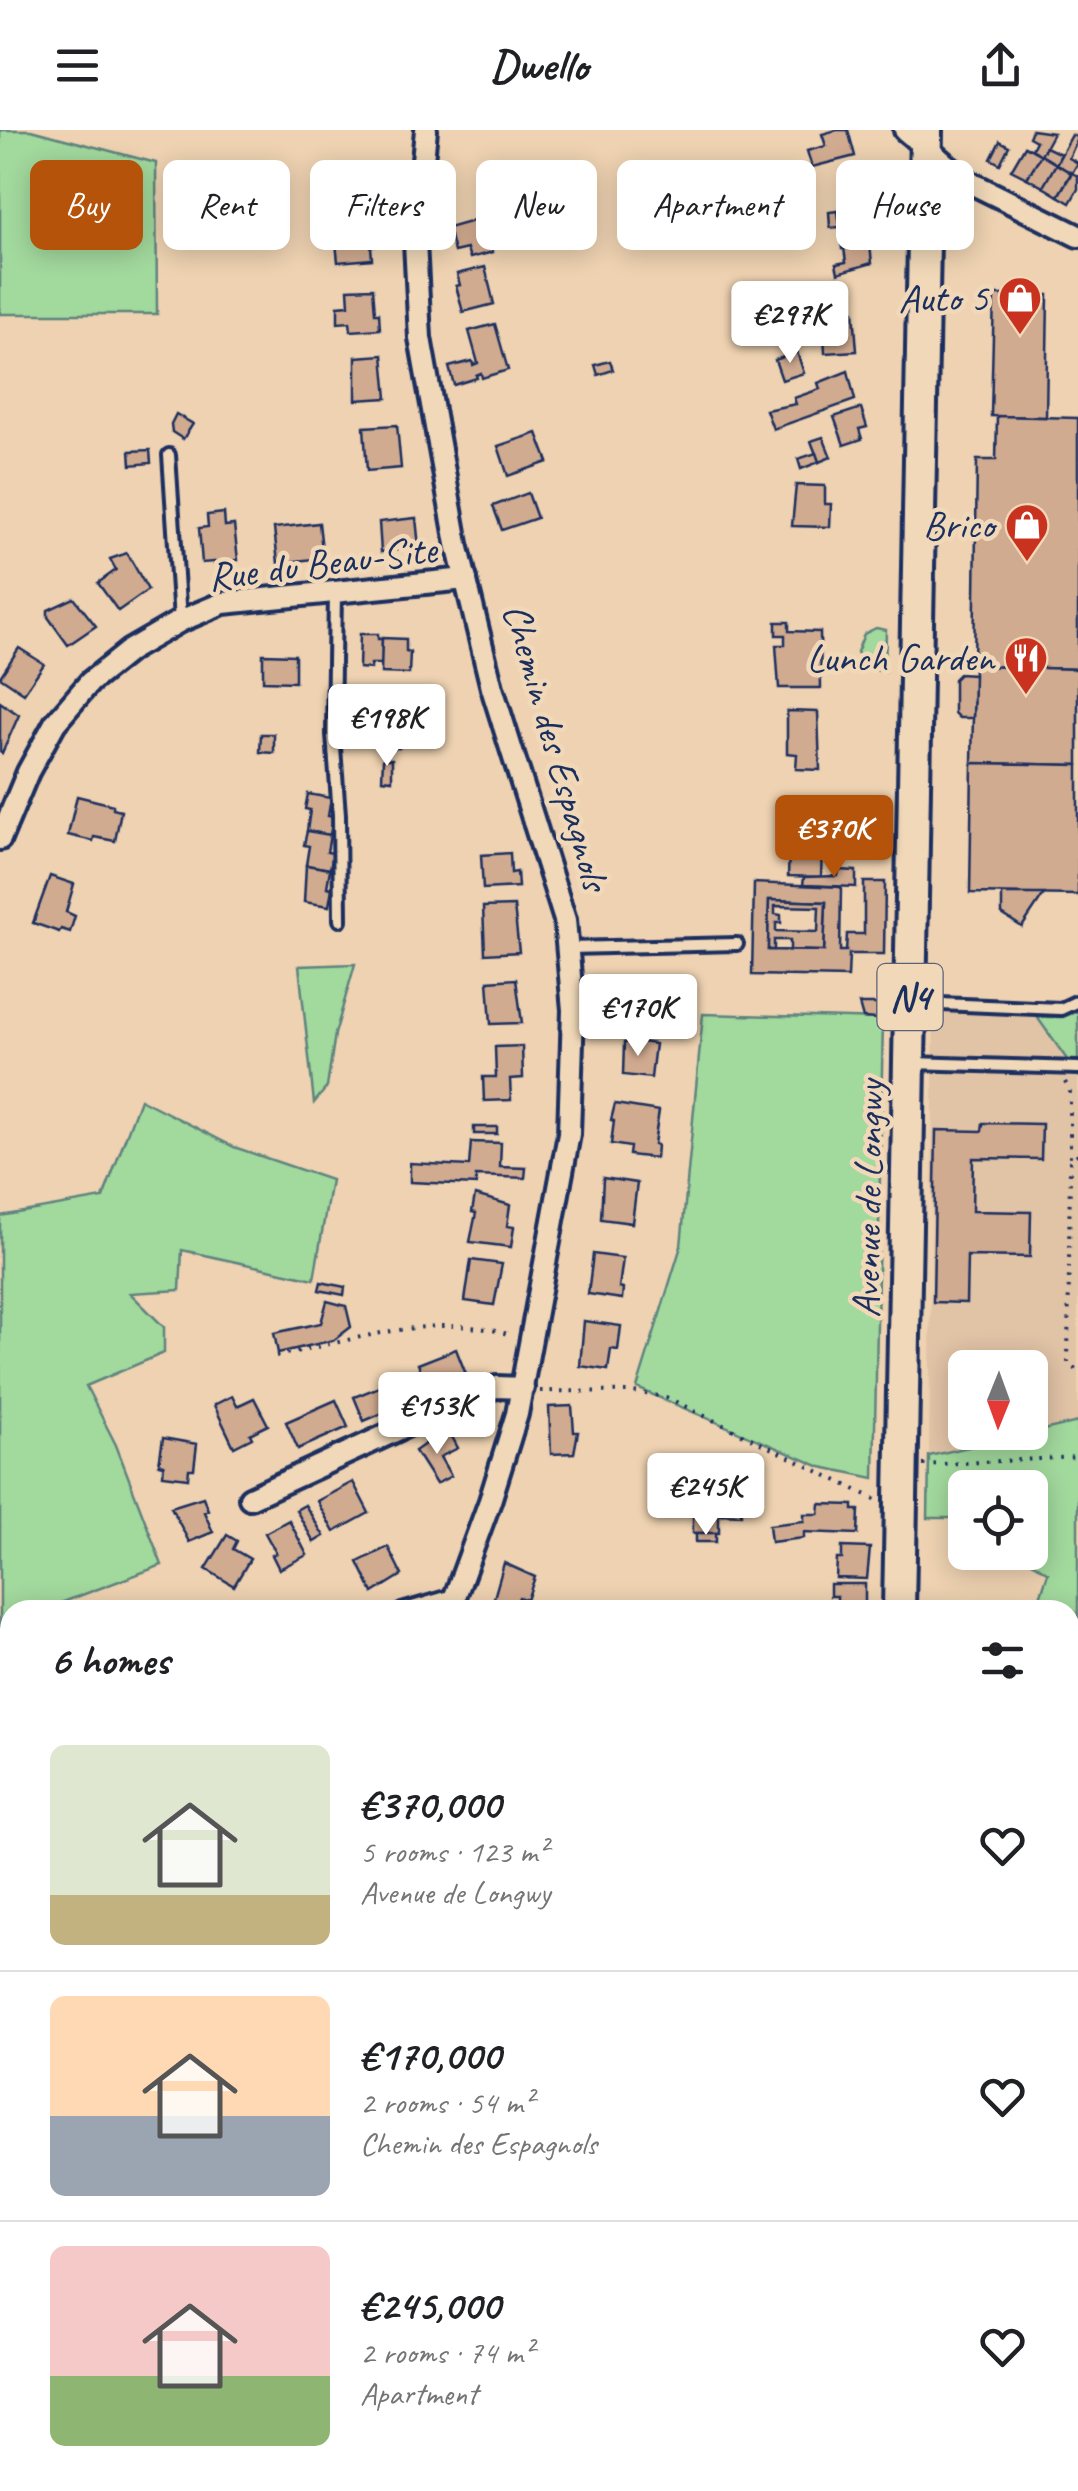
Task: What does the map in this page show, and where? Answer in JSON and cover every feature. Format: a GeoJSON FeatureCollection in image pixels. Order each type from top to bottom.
{"type":"FeatureCollection","features":[{"type":"Feature","properties":{"kind":"main road","name":"Avenue de Longwy"},"geometry":{"type":"LineString","coordinates":[[899,1600],[910,1063],[919,136]]}},
{"type":"Feature","properties":{"kind":"street","name":"Chemin des Espagnols"},"geometry":{"type":"LineString","coordinates":[[426,130],[415,242],[416,308],[466,580],[492,688],[560,902],[570,948],[573,1037],[569,1134],[522,1388],[505,1456],[453,1600]]}},
{"type":"Feature","properties":{"kind":"street"},"geometry":{"type":"LineString","coordinates":[[919,136],[963,178],[1078,236]]}},
{"type":"Feature","properties":{"kind":"street","name":"Rue du Beau-Site"},"geometry":{"type":"LineString","coordinates":[[0,839],[28,772],[55,723],[90,682],[130,650],[180,621],[224,603],[466,580]]}},
{"type":"Feature","properties":{"kind":"street"},"geometry":{"type":"LineString","coordinates":[[250,1498],[484,1390],[522,1388]]}},
{"type":"Feature","properties":{"kind":"lane"},"geometry":{"type":"LineString","coordinates":[[169,455],[180,621]]}},
{"type":"Feature","properties":{"kind":"lane"},"geometry":{"type":"LineString","coordinates":[[335,592],[333,734],[340,920]]}},
{"type":"Feature","properties":{"kind":"lane"},"geometry":{"type":"LineString","coordinates":[[570,948],[737,944]]}},
{"type":"Feature","properties":{"kind":"lane"},"geometry":{"type":"LineString","coordinates":[[910,1003],[1061,1009],[1078,1001]]}},
{"type":"Feature","properties":{"kind":"lane"},"geometry":{"type":"LineString","coordinates":[[910,1063],[1078,1068]]}},
{"type":"Feature","properties":{"kind":"path"},"geometry":{"type":"LineString","coordinates":[[1057,1068],[1070,1091],[1068,1364],[1078,1372]]}},
{"type":"Feature","properties":{"kind":"path"},"geometry":{"type":"LineString","coordinates":[[1070,1161],[1078,1154]]}},
{"type":"Feature","properties":{"kind":"path"},"geometry":{"type":"LineString","coordinates":[[276,1356],[425,1326],[479,1326],[530,1341]]}},
{"type":"Feature","properties":{"kind":"path"},"geometry":{"type":"LineString","coordinates":[[522,1388],[536,1392],[634,1392],[666,1397],[879,1501],[901,1502]]}},
{"type":"Feature","properties":{"kind":"path"},"geometry":{"type":"LineString","coordinates":[[903,1466],[1078,1457]]}},
{"type":"Feature","properties":{"kind":"shaded area"},"geometry":{"type":"Polygon","coordinates":[[[1078,1009],[1078,1422],[1048,1429],[1048,1350],[948,1350],[948,1450],[955,1450],[929,1456],[934,1013],[1063,1017],[1078,1009]]]}},
{"type":"Feature","properties":{"kind":"green space"},"geometry":{"type":"Polygon","coordinates":[[[0,130],[31,130],[156,163],[157,314],[0,314],[0,130]]]}},
{"type":"Feature","properties":{"kind":"green space"},"geometry":{"type":"Polygon","coordinates":[[[876,628],[886,630],[885,672],[865,668],[857,652],[864,634],[876,628]]]}},
{"type":"Feature","properties":{"kind":"green space"},"geometry":{"type":"Polygon","coordinates":[[[355,964],[335,1034],[327,1087],[314,1103],[299,966],[355,964]]]}},
{"type":"Feature","properties":{"kind":"green space"},"geometry":{"type":"Polygon","coordinates":[[[1078,1011],[1078,1075],[1037,1017],[1063,1017],[1078,1011]]]}},
{"type":"Feature","properties":{"kind":"green space"},"geometry":{"type":"Polygon","coordinates":[[[703,1014],[883,1019],[874,1478],[821,1467],[637,1388],[681,1246],[703,1014]]]}},
{"type":"Feature","properties":{"kind":"green space"},"geometry":{"type":"Polygon","coordinates":[[[140,1099],[234,1147],[331,1180],[314,1279],[182,1250],[180,1290],[130,1293],[164,1327],[164,1353],[86,1386],[116,1445],[162,1565],[69,1600],[0,1600],[0,1216],[103,1198],[140,1099]]]}},
{"type":"Feature","properties":{"kind":"green space"},"geometry":{"type":"Polygon","coordinates":[[[1078,1422],[1078,1600],[1039,1600],[1048,1573],[1044,1570],[1048,1570],[1048,1470],[948,1470],[948,1518],[928,1518],[929,1456],[955,1450],[1048,1450],[1048,1429],[1078,1422]]]}},
{"type":"Feature","properties":{"kind":"building"},"geometry":{"type":"Polygon","coordinates":[[[848,130],[855,156],[816,166],[816,160],[810,160],[807,151],[826,146],[822,134],[848,130]]]}},
{"type":"Feature","properties":{"kind":"building"},"geometry":{"type":"Polygon","coordinates":[[[1032,130],[1053,133],[1041,155],[1032,149],[1036,141],[1029,137],[1032,130]]]}},
{"type":"Feature","properties":{"kind":"building"},"geometry":{"type":"Polygon","coordinates":[[[1072,135],[1078,138],[1069,158],[1078,163],[1072,173],[1056,164],[1072,135]]]}},
{"type":"Feature","properties":{"kind":"building"},"geometry":{"type":"Polygon","coordinates":[[[1000,141],[1009,146],[1000,164],[991,159],[1000,141]]]}},
{"type":"Feature","properties":{"kind":"building"},"geometry":{"type":"Polygon","coordinates":[[[1025,146],[1041,155],[1027,178],[1011,170],[1025,146]]]}},
{"type":"Feature","properties":{"kind":"building"},"geometry":{"type":"Polygon","coordinates":[[[1046,147],[1061,154],[1056,164],[1041,155],[1046,147]]]}},
{"type":"Feature","properties":{"kind":"building"},"geometry":{"type":"Polygon","coordinates":[[[1041,155],[1056,164],[1043,187],[1027,178],[1041,155]]]}},
{"type":"Feature","properties":{"kind":"building"},"geometry":{"type":"Polygon","coordinates":[[[1056,164],[1071,173],[1058,196],[1043,187],[1056,164]]]}},
{"type":"Feature","properties":{"kind":"building"},"geometry":{"type":"Polygon","coordinates":[[[1072,173],[1078,176],[1078,189],[1070,203],[1058,196],[1072,173]]]}},
{"type":"Feature","properties":{"kind":"building"},"geometry":{"type":"Polygon","coordinates":[[[836,211],[836,227],[830,228],[829,212],[836,211]]]}},
{"type":"Feature","properties":{"kind":"building"},"geometry":{"type":"Polygon","coordinates":[[[476,220],[476,250],[493,252],[470,258],[467,249],[454,252],[456,226],[476,220]]]}},
{"type":"Feature","properties":{"kind":"building"},"geometry":{"type":"Polygon","coordinates":[[[337,250],[371,250],[372,259],[338,262],[337,250]]]}},
{"type":"Feature","properties":{"kind":"building"},"geometry":{"type":"Polygon","coordinates":[[[844,250],[871,250],[872,263],[838,273],[836,264],[846,262],[844,250]]]}},
{"type":"Feature","properties":{"kind":"building"},"geometry":{"type":"Polygon","coordinates":[[[485,267],[494,304],[463,312],[457,274],[485,267]]]}},
{"type":"Feature","properties":{"kind":"building"},"geometry":{"type":"Polygon","coordinates":[[[373,288],[380,329],[351,331],[350,322],[338,323],[338,306],[349,305],[348,289],[373,288]]]}},
{"type":"Feature","properties":{"kind":"building","name":"Auto 5"},"geometry":{"type":"Polygon","coordinates":[[[994,295],[1048,295],[1046,417],[991,416],[994,295]]]}},
{"type":"Feature","properties":{"kind":"building"},"geometry":{"type":"Polygon","coordinates":[[[854,311],[857,351],[825,353],[823,313],[854,311]]]}},
{"type":"Feature","properties":{"kind":"building"},"geometry":{"type":"Polygon","coordinates":[[[495,324],[508,370],[482,378],[481,373],[454,385],[449,367],[478,363],[469,331],[495,324]]]}},
{"type":"Feature","properties":{"kind":"building"},"geometry":{"type":"Polygon","coordinates":[[[797,352],[804,373],[782,380],[775,360],[797,352]]]}},
{"type":"Feature","properties":{"kind":"building"},"geometry":{"type":"Polygon","coordinates":[[[383,355],[387,398],[356,400],[356,357],[383,355]]]}},
{"type":"Feature","properties":{"kind":"building"},"geometry":{"type":"Polygon","coordinates":[[[610,361],[613,370],[598,375],[595,365],[610,361]]]}},
{"type":"Feature","properties":{"kind":"building"},"geometry":{"type":"Polygon","coordinates":[[[848,371],[855,400],[773,429],[766,410],[796,404],[794,398],[820,389],[818,383],[848,371]]]}},
{"type":"Feature","properties":{"kind":"building"},"geometry":{"type":"Polygon","coordinates":[[[861,408],[867,427],[859,429],[862,439],[844,445],[834,417],[861,408]]]}},
{"type":"Feature","properties":{"kind":"building"},"geometry":{"type":"Polygon","coordinates":[[[176,414],[193,424],[183,439],[172,432],[176,414]]]}},
{"type":"Feature","properties":{"kind":"building","name":"Brico"},"geometry":{"type":"Polygon","coordinates":[[[997,416],[1078,418],[1078,669],[974,666],[977,460],[996,460],[997,416]]]}},
{"type":"Feature","properties":{"kind":"building"},"geometry":{"type":"Polygon","coordinates":[[[397,425],[401,468],[367,471],[364,427],[397,425]]]}},
{"type":"Feature","properties":{"kind":"building"},"geometry":{"type":"Polygon","coordinates":[[[537,433],[548,462],[508,476],[498,446],[537,433]]]}},
{"type":"Feature","properties":{"kind":"building"},"geometry":{"type":"Polygon","coordinates":[[[823,437],[831,457],[819,462],[811,441],[823,437]]]}},
{"type":"Feature","properties":{"kind":"building"},"geometry":{"type":"Polygon","coordinates":[[[150,450],[151,463],[131,465],[130,451],[150,450]]]}},
{"type":"Feature","properties":{"kind":"building"},"geometry":{"type":"Polygon","coordinates":[[[816,453],[819,462],[801,469],[798,459],[816,453]]]}},
{"type":"Feature","properties":{"kind":"building"},"geometry":{"type":"Polygon","coordinates":[[[796,485],[825,486],[825,504],[831,504],[830,527],[792,526],[796,485]]]}},
{"type":"Feature","properties":{"kind":"building"},"geometry":{"type":"Polygon","coordinates":[[[528,493],[537,518],[502,530],[493,506],[528,493]]]}},
{"type":"Feature","properties":{"kind":"building"},"geometry":{"type":"Polygon","coordinates":[[[224,513],[225,526],[234,525],[238,560],[202,563],[199,528],[208,527],[207,515],[224,513]]]}},
{"type":"Feature","properties":{"kind":"building"},"geometry":{"type":"Polygon","coordinates":[[[416,518],[419,547],[381,552],[379,522],[416,518]]]}},
{"type":"Feature","properties":{"kind":"building"},"geometry":{"type":"Polygon","coordinates":[[[319,523],[323,558],[278,563],[274,528],[319,523]]]}},
{"type":"Feature","properties":{"kind":"building"},"geometry":{"type":"Polygon","coordinates":[[[127,553],[148,590],[118,611],[98,583],[116,570],[110,559],[127,553]]]}},
{"type":"Feature","properties":{"kind":"building"},"geometry":{"type":"Polygon","coordinates":[[[74,598],[96,626],[68,645],[48,617],[48,610],[74,598]]]}},
{"type":"Feature","properties":{"kind":"building"},"geometry":{"type":"Polygon","coordinates":[[[776,622],[789,622],[789,631],[820,632],[821,688],[779,688],[776,645],[785,645],[785,635],[776,635],[776,622]]]}},
{"type":"Feature","properties":{"kind":"building"},"geometry":{"type":"Polygon","coordinates":[[[360,634],[378,634],[378,639],[382,639],[382,664],[371,664],[371,669],[359,668],[360,634]]]}},
{"type":"Feature","properties":{"kind":"building"},"geometry":{"type":"Polygon","coordinates":[[[382,638],[406,639],[409,674],[381,673],[382,638]]]}},
{"type":"Feature","properties":{"kind":"building"},"geometry":{"type":"Polygon","coordinates":[[[19,648],[44,664],[24,693],[0,677],[19,648]]]}},
{"type":"Feature","properties":{"kind":"building"},"geometry":{"type":"Polygon","coordinates":[[[263,654],[295,655],[295,682],[263,681],[263,654]]]}},
{"type":"Feature","properties":{"kind":"building","name":"Lunch Garden"},"geometry":{"type":"Polygon","coordinates":[[[974,666],[1078,669],[1078,765],[972,763],[974,666]]]}},
{"type":"Feature","properties":{"kind":"building"},"geometry":{"type":"Polygon","coordinates":[[[959,674],[974,675],[973,718],[959,718],[954,713],[954,679],[959,674]]]}},
{"type":"Feature","properties":{"kind":"building"},"geometry":{"type":"Polygon","coordinates":[[[0,702],[19,715],[2,753],[0,751],[0,702]]]}},
{"type":"Feature","properties":{"kind":"building"},"geometry":{"type":"Polygon","coordinates":[[[787,711],[818,712],[820,770],[796,769],[797,754],[787,753],[787,711]]]}},
{"type":"Feature","properties":{"kind":"building"},"geometry":{"type":"Polygon","coordinates":[[[384,714],[399,714],[399,748],[384,748],[384,714]]]}},
{"type":"Feature","properties":{"kind":"building"},"geometry":{"type":"Polygon","coordinates":[[[261,734],[274,734],[274,753],[260,752],[261,734]]]}},
{"type":"Feature","properties":{"kind":"building"},"geometry":{"type":"Polygon","coordinates":[[[383,759],[392,759],[392,780],[382,779],[383,759]]]}},
{"type":"Feature","properties":{"kind":"building"},"geometry":{"type":"Polygon","coordinates":[[[972,763],[1078,765],[1078,895],[970,893],[972,763]]]}},
{"type":"Feature","properties":{"kind":"building"},"geometry":{"type":"Polygon","coordinates":[[[308,794],[331,798],[330,835],[307,831],[308,794]]]}},
{"type":"Feature","properties":{"kind":"building"},"geometry":{"type":"Polygon","coordinates":[[[77,796],[113,805],[113,809],[121,811],[115,841],[68,835],[77,796]]]}},
{"type":"Feature","properties":{"kind":"building"},"geometry":{"type":"Polygon","coordinates":[[[307,831],[330,835],[330,869],[306,865],[307,831]]]}},
{"type":"Feature","properties":{"kind":"building"},"geometry":{"type":"Polygon","coordinates":[[[789,849],[822,850],[821,877],[788,876],[789,849]]]}},
{"type":"Feature","properties":{"kind":"building"},"geometry":{"type":"Polygon","coordinates":[[[510,853],[511,873],[517,872],[518,887],[483,889],[481,855],[510,853]]]}},
{"type":"Feature","properties":{"kind":"building"},"geometry":{"type":"Polygon","coordinates":[[[306,865],[330,869],[329,906],[304,902],[306,865]]]}},
{"type":"Feature","properties":{"kind":"building"},"geometry":{"type":"Polygon","coordinates":[[[839,870],[856,871],[856,887],[803,885],[804,877],[838,876],[839,870]]]}},
{"type":"Feature","properties":{"kind":"building"},"geometry":{"type":"Polygon","coordinates":[[[50,876],[74,884],[66,912],[75,916],[70,932],[33,923],[50,876]]]}},
{"type":"Feature","properties":{"kind":"building"},"geometry":{"type":"Polygon","coordinates":[[[864,882],[885,882],[884,954],[849,954],[848,977],[752,975],[754,883],[841,887],[840,951],[846,951],[847,934],[864,934],[864,882]],[[769,900],[768,950],[824,951],[826,902],[769,900]]]}},
{"type":"Feature","properties":{"kind":"building"},"geometry":{"type":"Polygon","coordinates":[[[1002,894],[1044,894],[1022,927],[1002,914],[1002,894]]]}},
{"type":"Feature","properties":{"kind":"building"},"geometry":{"type":"Polygon","coordinates":[[[769,900],[826,902],[824,951],[790,950],[790,940],[774,940],[774,950],[768,950],[769,900]],[[775,906],[775,914],[781,915],[776,931],[818,932],[819,907],[775,906]]]}},
{"type":"Feature","properties":{"kind":"building"},"geometry":{"type":"Polygon","coordinates":[[[514,906],[519,952],[485,954],[483,907],[514,906]]]}},
{"type":"Feature","properties":{"kind":"building"},"geometry":{"type":"Polygon","coordinates":[[[681,977],[691,978],[690,1002],[680,1002],[681,977]]]}},
{"type":"Feature","properties":{"kind":"building"},"geometry":{"type":"Polygon","coordinates":[[[516,979],[522,1023],[491,1024],[488,981],[516,979]]]}},
{"type":"Feature","properties":{"kind":"building"},"geometry":{"type":"Polygon","coordinates":[[[859,1004],[877,1004],[877,1019],[863,1018],[859,1004]]]}},
{"type":"Feature","properties":{"kind":"building"},"geometry":{"type":"Polygon","coordinates":[[[624,1043],[655,1044],[651,1078],[623,1075],[624,1043]]]}},
{"type":"Feature","properties":{"kind":"building"},"geometry":{"type":"Polygon","coordinates":[[[522,1046],[523,1078],[510,1079],[511,1100],[484,1101],[483,1077],[496,1077],[495,1047],[522,1046]]]}},
{"type":"Feature","properties":{"kind":"building"},"geometry":{"type":"Polygon","coordinates":[[[615,1104],[659,1111],[656,1158],[629,1155],[630,1147],[611,1144],[615,1104]]]}},
{"type":"Feature","properties":{"kind":"building"},"geometry":{"type":"Polygon","coordinates":[[[983,1123],[1042,1124],[1041,1159],[973,1158],[972,1211],[1031,1212],[1030,1257],[967,1256],[966,1303],[933,1302],[936,1130],[982,1131],[983,1123]]]}},
{"type":"Feature","properties":{"kind":"building"},"geometry":{"type":"Polygon","coordinates":[[[474,1127],[497,1127],[497,1134],[474,1134],[474,1127]]]}},
{"type":"Feature","properties":{"kind":"building"},"geometry":{"type":"Polygon","coordinates":[[[471,1142],[501,1143],[500,1167],[526,1168],[525,1178],[476,1176],[476,1185],[410,1182],[410,1163],[469,1166],[471,1142]]]}},
{"type":"Feature","properties":{"kind":"building"},"geometry":{"type":"Polygon","coordinates":[[[603,1178],[637,1183],[632,1223],[601,1219],[603,1178]]]}},
{"type":"Feature","properties":{"kind":"building"},"geometry":{"type":"Polygon","coordinates":[[[475,1195],[510,1205],[507,1226],[514,1227],[511,1247],[470,1242],[475,1195]]]}},
{"type":"Feature","properties":{"kind":"building"},"geometry":{"type":"Polygon","coordinates":[[[593,1254],[623,1258],[619,1288],[623,1289],[622,1299],[588,1294],[593,1254]]]}},
{"type":"Feature","properties":{"kind":"building"},"geometry":{"type":"Polygon","coordinates":[[[471,1260],[502,1264],[494,1305],[465,1301],[471,1260]]]}},
{"type":"Feature","properties":{"kind":"building"},"geometry":{"type":"Polygon","coordinates":[[[321,1282],[345,1287],[344,1295],[319,1290],[321,1282]]]}},
{"type":"Feature","properties":{"kind":"building"},"geometry":{"type":"Polygon","coordinates":[[[327,1301],[346,1306],[351,1327],[334,1340],[278,1353],[274,1333],[321,1323],[327,1301]]]}},
{"type":"Feature","properties":{"kind":"building"},"geometry":{"type":"Polygon","coordinates":[[[584,1321],[621,1326],[618,1350],[611,1349],[608,1370],[580,1366],[584,1321]]]}},
{"type":"Feature","properties":{"kind":"building"},"geometry":{"type":"Polygon","coordinates":[[[456,1349],[467,1377],[457,1382],[453,1373],[437,1379],[441,1388],[430,1392],[418,1364],[456,1349]]]}},
{"type":"Feature","properties":{"kind":"building"},"geometry":{"type":"Polygon","coordinates":[[[399,1379],[409,1402],[364,1421],[354,1397],[399,1379]]]}},
{"type":"Feature","properties":{"kind":"building"},"geometry":{"type":"Polygon","coordinates":[[[232,1396],[237,1406],[254,1398],[268,1425],[234,1447],[214,1405],[232,1396]]]}},
{"type":"Feature","properties":{"kind":"building"},"geometry":{"type":"Polygon","coordinates":[[[336,1400],[348,1427],[298,1449],[286,1422],[336,1400]]]}},
{"type":"Feature","properties":{"kind":"building"},"geometry":{"type":"Polygon","coordinates":[[[572,1406],[574,1432],[578,1432],[574,1453],[551,1454],[549,1407],[572,1406]]]}},
{"type":"Feature","properties":{"kind":"building"},"geometry":{"type":"Polygon","coordinates":[[[450,1433],[458,1448],[440,1457],[451,1476],[436,1484],[415,1451],[450,1433]]]}},
{"type":"Feature","properties":{"kind":"building"},"geometry":{"type":"Polygon","coordinates":[[[163,1438],[197,1444],[194,1469],[189,1469],[188,1478],[163,1475],[164,1465],[159,1464],[163,1438]]]}},
{"type":"Feature","properties":{"kind":"building"},"geometry":{"type":"Polygon","coordinates":[[[353,1482],[369,1513],[334,1532],[317,1501],[353,1482]]]}},
{"type":"Feature","properties":{"kind":"building"},"geometry":{"type":"Polygon","coordinates":[[[693,1488],[741,1489],[741,1515],[719,1514],[719,1533],[693,1533],[693,1488]]]}},
{"type":"Feature","properties":{"kind":"building"},"geometry":{"type":"Polygon","coordinates":[[[203,1497],[208,1510],[204,1512],[213,1532],[189,1542],[171,1507],[203,1497]]]}},
{"type":"Feature","properties":{"kind":"building"},"geometry":{"type":"Polygon","coordinates":[[[820,1504],[853,1505],[853,1510],[859,1510],[858,1534],[804,1532],[804,1538],[771,1542],[769,1525],[804,1521],[804,1514],[819,1514],[820,1504]]]}},
{"type":"Feature","properties":{"kind":"building"},"geometry":{"type":"Polygon","coordinates":[[[305,1505],[324,1536],[314,1542],[296,1510],[305,1505]]]}},
{"type":"Feature","properties":{"kind":"building"},"geometry":{"type":"Polygon","coordinates":[[[289,1520],[307,1555],[279,1569],[272,1555],[276,1553],[265,1533],[289,1520]]]}},
{"type":"Feature","properties":{"kind":"building"},"geometry":{"type":"Polygon","coordinates":[[[696,1533],[716,1533],[716,1542],[696,1542],[696,1533]]]}},
{"type":"Feature","properties":{"kind":"building"},"geometry":{"type":"Polygon","coordinates":[[[227,1535],[237,1541],[233,1549],[250,1559],[234,1586],[206,1569],[227,1535]]]}},
{"type":"Feature","properties":{"kind":"building"},"geometry":{"type":"Polygon","coordinates":[[[388,1547],[402,1575],[373,1593],[358,1562],[388,1547]]]}},
{"type":"Feature","properties":{"kind":"building"},"geometry":{"type":"Polygon","coordinates":[[[842,1547],[870,1548],[867,1579],[836,1578],[842,1547]]]}},
{"type":"Feature","properties":{"kind":"building"},"geometry":{"type":"Polygon","coordinates":[[[504,1563],[535,1577],[527,1600],[493,1600],[504,1563]]]}},
{"type":"Feature","properties":{"kind":"building"},"geometry":{"type":"Polygon","coordinates":[[[830,1584],[865,1584],[865,1600],[837,1600],[837,1596],[830,1596],[830,1584]]]}},
{"type":"Feature","properties":{"kind":"place","name":"Auto 5"},"geometry":{"type":"Point","coordinates":[1020,336]}},
{"type":"Feature","properties":{"kind":"place","name":"Brico"},"geometry":{"type":"Point","coordinates":[1027,563]}},
{"type":"Feature","properties":{"kind":"place","name":"Lunch Garden"},"geometry":{"type":"Point","coordinates":[1026,696]}}]}
